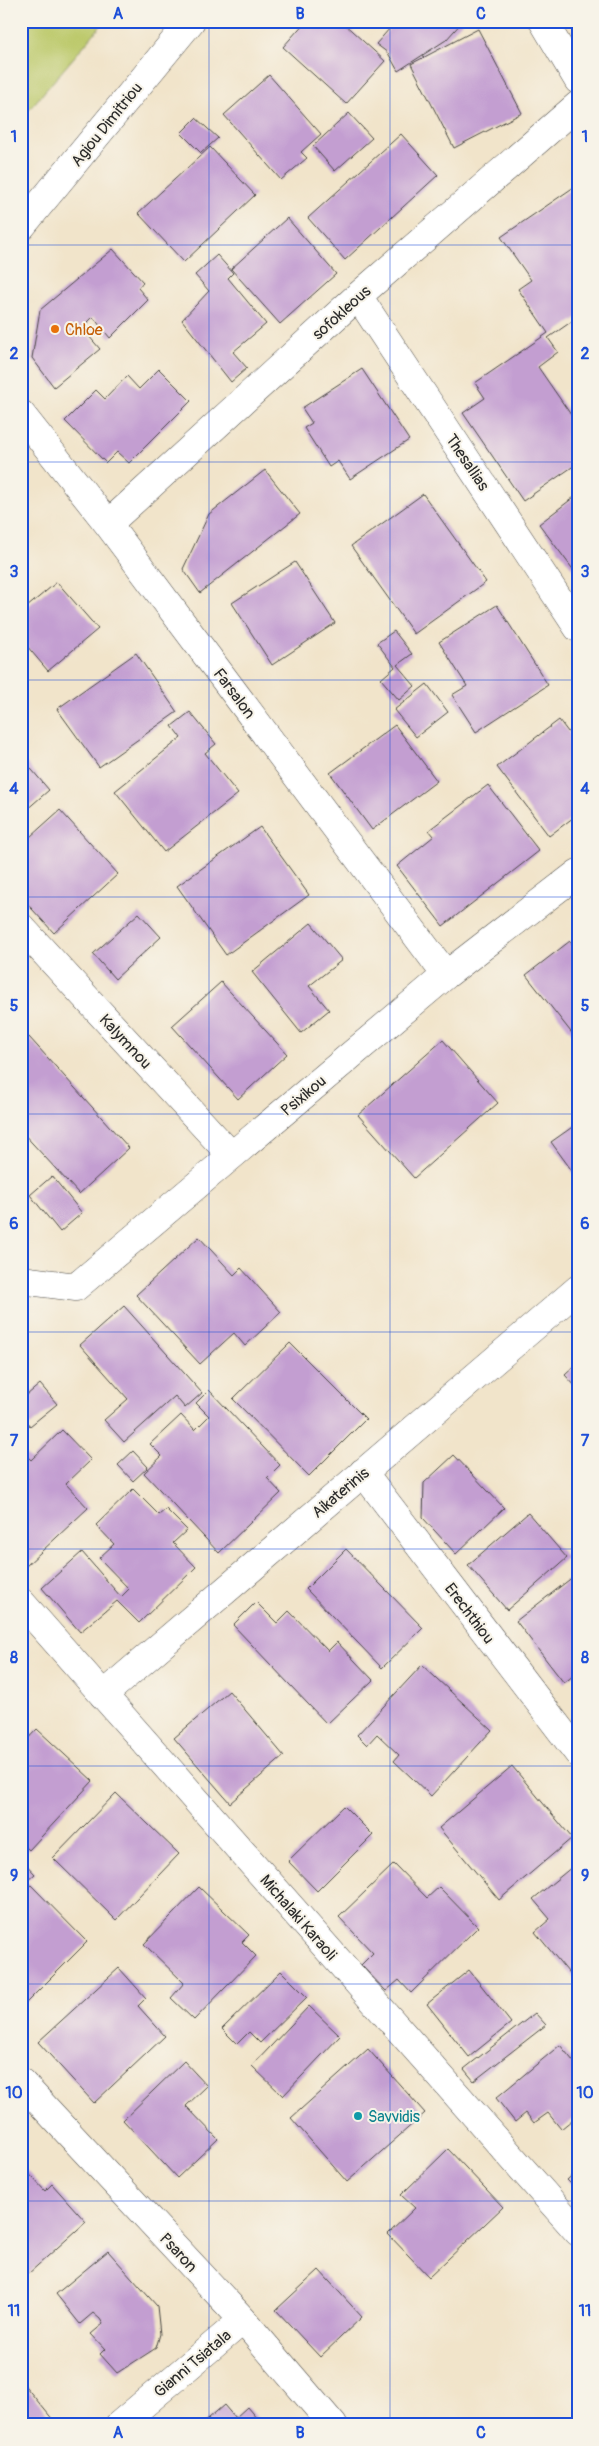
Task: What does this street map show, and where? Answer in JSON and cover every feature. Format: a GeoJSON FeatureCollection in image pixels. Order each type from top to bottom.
{"type":"FeatureCollection","features":[{"type":"Feature","properties":{"kind":"street","name":"Agiou Dimitriou"},"geometry":{"type":"LineString","coordinates":[[21,227],[191,21]]}},
{"type":"Feature","properties":{"kind":"street"},"geometry":{"type":"LineString","coordinates":[[543,21],[578,80]]}},
{"type":"Feature","properties":{"kind":"street","name":"sofokleous"},"geometry":{"type":"LineString","coordinates":[[108,524],[358,296],[578,105]]}},
{"type":"Feature","properties":{"kind":"street","name":"Thesallias"},"geometry":{"type":"LineString","coordinates":[[358,296],[578,628]]}},
{"type":"Feature","properties":{"kind":"street","name":"Farsalon"},"geometry":{"type":"LineString","coordinates":[[21,414],[108,524],[446,975]]}},
{"type":"Feature","properties":{"kind":"street","name":"Psixikou"},"geometry":{"type":"LineString","coordinates":[[21,1280],[76,1287],[446,975],[578,873]]}},
{"type":"Feature","properties":{"kind":"street","name":"Kalymnou"},"geometry":{"type":"LineString","coordinates":[[21,927],[231,1155]]}},
{"type":"Feature","properties":{"kind":"street","name":"Aikaterinis"},"geometry":{"type":"LineString","coordinates":[[103,1695],[578,1289]]}},
{"type":"Feature","properties":{"kind":"street","name":"Erechthiou"},"geometry":{"type":"LineString","coordinates":[[363,1472],[578,1754]]}},
{"type":"Feature","properties":{"kind":"street","name":"Michalaki Karaoli"},"geometry":{"type":"LineString","coordinates":[[21,1602],[578,2232]]}},
{"type":"Feature","properties":{"kind":"street","name":"Psaron"},"geometry":{"type":"LineString","coordinates":[[26,2096],[243,2320],[333,2425]]}},
{"type":"Feature","properties":{"kind":"street","name":"Gianni Tsiatala"},"geometry":{"type":"LineString","coordinates":[[118,2425],[243,2320]]}},
{"type":"Feature","properties":{"kind":"green space"},"geometry":{"type":"Polygon","coordinates":[[[21,21],[105,21],[21,119],[21,21]]]}},
{"type":"Feature","properties":{"kind":"building"},"geometry":{"type":"Polygon","coordinates":[[[306,21],[341,21],[385,61],[346,104],[283,47],[306,21]]]}},
{"type":"Feature","properties":{"kind":"building"},"geometry":{"type":"Polygon","coordinates":[[[386,21],[463,21],[446,40],[398,71],[388,53],[376,44],[390,28],[386,21]]]}},
{"type":"Feature","properties":{"kind":"building"},"geometry":{"type":"Polygon","coordinates":[[[478,29],[522,113],[454,148],[411,64],[478,29]]]}},
{"type":"Feature","properties":{"kind":"building"},"geometry":{"type":"Polygon","coordinates":[[[269,75],[321,134],[301,152],[307,158],[281,180],[224,115],[269,75]]]}},
{"type":"Feature","properties":{"kind":"building"},"geometry":{"type":"Polygon","coordinates":[[[349,113],[372,138],[335,171],[313,146],[349,113]]]}},
{"type":"Feature","properties":{"kind":"building"},"geometry":{"type":"Polygon","coordinates":[[[196,118],[218,138],[201,153],[181,133],[196,118]]]}},
{"type":"Feature","properties":{"kind":"building"},"geometry":{"type":"Polygon","coordinates":[[[401,134],[438,175],[345,260],[308,218],[401,134]]]}},
{"type":"Feature","properties":{"kind":"building"},"geometry":{"type":"Polygon","coordinates":[[[210,147],[255,195],[184,262],[138,213],[210,147]]]}},
{"type":"Feature","properties":{"kind":"building"},"geometry":{"type":"Polygon","coordinates":[[[574,187],[578,193],[578,317],[548,338],[558,352],[538,367],[578,425],[578,463],[523,501],[463,413],[485,398],[475,383],[548,333],[518,289],[531,280],[501,237],[574,187]]]}},
{"type":"Feature","properties":{"kind":"building"},"geometry":{"type":"Polygon","coordinates":[[[287,218],[336,274],[280,324],[231,269],[287,218]]]}},
{"type":"Feature","properties":{"kind":"building"},"geometry":{"type":"Polygon","coordinates":[[[113,249],[143,282],[138,288],[148,300],[110,338],[93,317],[82,328],[100,349],[54,387],[32,358],[40,310],[113,249]]]}},
{"type":"Feature","properties":{"kind":"building"},"geometry":{"type":"Polygon","coordinates":[[[217,255],[233,273],[228,278],[266,324],[233,352],[247,368],[231,382],[182,320],[209,291],[195,275],[217,255]]]}},
{"type":"Feature","properties":{"kind":"building"},"geometry":{"type":"Polygon","coordinates":[[[159,369],[191,401],[129,463],[117,452],[106,463],[65,421],[96,390],[105,399],[127,376],[139,389],[159,369]]]}},
{"type":"Feature","properties":{"kind":"building"},"geometry":{"type":"Polygon","coordinates":[[[362,369],[409,440],[350,479],[338,461],[329,467],[304,428],[312,423],[302,408],[362,369]]]}},
{"type":"Feature","properties":{"kind":"building"},"geometry":{"type":"Polygon","coordinates":[[[265,470],[300,514],[200,593],[183,569],[209,514],[265,470]]]}},
{"type":"Feature","properties":{"kind":"building"},"geometry":{"type":"Polygon","coordinates":[[[423,494],[486,582],[414,634],[351,546],[423,494]]]}},
{"type":"Feature","properties":{"kind":"building"},"geometry":{"type":"Polygon","coordinates":[[[578,494],[578,576],[539,524],[578,494]]]}},
{"type":"Feature","properties":{"kind":"building"},"geometry":{"type":"Polygon","coordinates":[[[295,562],[335,623],[272,665],[232,603],[295,562]]]}},
{"type":"Feature","properties":{"kind":"building"},"geometry":{"type":"Polygon","coordinates":[[[57,582],[98,629],[48,671],[21,639],[21,612],[57,582]]]}},
{"type":"Feature","properties":{"kind":"building"},"geometry":{"type":"Polygon","coordinates":[[[497,605],[548,685],[476,732],[452,695],[467,686],[439,642],[497,605]]]}},
{"type":"Feature","properties":{"kind":"building"},"geometry":{"type":"Polygon","coordinates":[[[394,631],[412,654],[397,665],[415,686],[399,700],[381,679],[395,667],[377,643],[394,631]]]}},
{"type":"Feature","properties":{"kind":"building"},"geometry":{"type":"Polygon","coordinates":[[[136,653],[177,712],[99,767],[57,709],[136,653]]]}},
{"type":"Feature","properties":{"kind":"building"},"geometry":{"type":"Polygon","coordinates":[[[427,684],[448,712],[416,737],[394,710],[427,684]]]}},
{"type":"Feature","properties":{"kind":"building"},"geometry":{"type":"Polygon","coordinates":[[[190,712],[216,744],[205,753],[238,794],[164,852],[115,791],[181,738],[172,726],[190,712]]]}},
{"type":"Feature","properties":{"kind":"building"},"geometry":{"type":"Polygon","coordinates":[[[559,720],[578,745],[578,788],[573,791],[578,797],[578,814],[549,836],[497,767],[559,720]]]}},
{"type":"Feature","properties":{"kind":"building"},"geometry":{"type":"Polygon","coordinates":[[[395,725],[437,781],[372,830],[330,773],[395,725]]]}},
{"type":"Feature","properties":{"kind":"building"},"geometry":{"type":"Polygon","coordinates":[[[21,757],[49,790],[25,811],[21,807],[21,757]]]}},
{"type":"Feature","properties":{"kind":"building"},"geometry":{"type":"Polygon","coordinates":[[[488,785],[539,851],[443,926],[397,866],[434,836],[429,830],[488,785]]]}},
{"type":"Feature","properties":{"kind":"building"},"geometry":{"type":"Polygon","coordinates":[[[60,810],[118,874],[54,933],[21,897],[21,845],[60,810]]]}},
{"type":"Feature","properties":{"kind":"building"},"geometry":{"type":"Polygon","coordinates":[[[260,827],[309,895],[226,955],[177,886],[260,827]]]}},
{"type":"Feature","properties":{"kind":"building"},"geometry":{"type":"Polygon","coordinates":[[[139,913],[161,937],[115,979],[93,954],[139,913]]]}},
{"type":"Feature","properties":{"kind":"building"},"geometry":{"type":"Polygon","coordinates":[[[311,923],[342,960],[309,986],[329,1010],[301,1033],[252,972],[311,923]]]}},
{"type":"Feature","properties":{"kind":"building"},"geometry":{"type":"Polygon","coordinates":[[[570,941],[578,952],[578,1041],[526,975],[570,941]]]}},
{"type":"Feature","properties":{"kind":"building"},"geometry":{"type":"Polygon","coordinates":[[[221,982],[287,1054],[238,1099],[172,1026],[221,982]]]}},
{"type":"Feature","properties":{"kind":"building"},"geometry":{"type":"Polygon","coordinates":[[[29,1037],[129,1148],[79,1194],[21,1131],[21,1043],[29,1037]]]}},
{"type":"Feature","properties":{"kind":"building"},"geometry":{"type":"Polygon","coordinates":[[[443,1040],[498,1103],[414,1178],[358,1115],[443,1040]]]}},
{"type":"Feature","properties":{"kind":"building"},"geometry":{"type":"Polygon","coordinates":[[[578,1123],[578,1179],[551,1142],[578,1123]]]}},
{"type":"Feature","properties":{"kind":"building"},"geometry":{"type":"Polygon","coordinates":[[[52,1176],[82,1213],[60,1232],[30,1195],[52,1176]]]}},
{"type":"Feature","properties":{"kind":"building"},"geometry":{"type":"Polygon","coordinates":[[[199,1237],[234,1275],[241,1268],[281,1312],[245,1346],[234,1333],[200,1364],[136,1295],[199,1237]]]}},
{"type":"Feature","properties":{"kind":"building"},"geometry":{"type":"Polygon","coordinates":[[[124,1306],[202,1393],[185,1408],[175,1396],[124,1442],[104,1420],[128,1399],[80,1345],[124,1306]]]}},
{"type":"Feature","properties":{"kind":"building"},"geometry":{"type":"Polygon","coordinates":[[[290,1343],[366,1419],[309,1476],[233,1399],[290,1343]]]}},
{"type":"Feature","properties":{"kind":"building"},"geometry":{"type":"Polygon","coordinates":[[[578,1363],[578,1389],[565,1375],[578,1363]]]}},
{"type":"Feature","properties":{"kind":"building"},"geometry":{"type":"Polygon","coordinates":[[[40,1384],[57,1404],[30,1426],[21,1415],[21,1400],[40,1384]]]}},
{"type":"Feature","properties":{"kind":"building"},"geometry":{"type":"Polygon","coordinates":[[[209,1390],[280,1465],[267,1478],[281,1493],[219,1553],[144,1473],[162,1456],[150,1444],[181,1415],[195,1430],[209,1416],[196,1403],[209,1390]]]}},
{"type":"Feature","properties":{"kind":"building"},"geometry":{"type":"Polygon","coordinates":[[[62,1430],[91,1460],[66,1484],[88,1508],[26,1566],[21,1560],[21,1450],[31,1460],[62,1430]]]}},
{"type":"Feature","properties":{"kind":"building"},"geometry":{"type":"Polygon","coordinates":[[[133,1451],[148,1467],[133,1481],[118,1465],[133,1451]]]}},
{"type":"Feature","properties":{"kind":"building"},"geometry":{"type":"Polygon","coordinates":[[[454,1455],[504,1508],[456,1554],[423,1518],[424,1483],[454,1455]]]}},
{"type":"Feature","properties":{"kind":"building"},"geometry":{"type":"Polygon","coordinates":[[[133,1489],[159,1515],[166,1509],[187,1530],[173,1543],[196,1567],[139,1623],[117,1601],[80,1632],[42,1588],[82,1552],[121,1597],[129,1589],[99,1558],[114,1544],[96,1525],[133,1489]]]}},
{"type":"Feature","properties":{"kind":"building"},"geometry":{"type":"Polygon","coordinates":[[[528,1513],[567,1558],[507,1610],[468,1565],[528,1513]]]}},
{"type":"Feature","properties":{"kind":"building"},"geometry":{"type":"Polygon","coordinates":[[[346,1549],[423,1628],[382,1668],[306,1589],[346,1549]]]}},
{"type":"Feature","properties":{"kind":"building"},"geometry":{"type":"Polygon","coordinates":[[[578,1573],[578,1672],[564,1683],[516,1621],[578,1573]]]}},
{"type":"Feature","properties":{"kind":"building"},"geometry":{"type":"Polygon","coordinates":[[[256,1602],[277,1623],[289,1611],[328,1651],[337,1642],[373,1680],[327,1724],[233,1625],[256,1602]]]}},
{"type":"Feature","properties":{"kind":"building"},"geometry":{"type":"Polygon","coordinates":[[[422,1665],[492,1730],[431,1796],[394,1761],[399,1755],[377,1734],[367,1745],[357,1735],[422,1665]]]}},
{"type":"Feature","properties":{"kind":"building"},"geometry":{"type":"Polygon","coordinates":[[[229,1691],[284,1756],[230,1803],[174,1738],[229,1691]]]}},
{"type":"Feature","properties":{"kind":"building"},"geometry":{"type":"Polygon","coordinates":[[[37,1729],[93,1781],[29,1850],[21,1842],[21,1746],[37,1729]]]}},
{"type":"Feature","properties":{"kind":"building"},"geometry":{"type":"Polygon","coordinates":[[[512,1766],[572,1838],[499,1900],[439,1828],[512,1766]]]}},
{"type":"Feature","properties":{"kind":"building"},"geometry":{"type":"Polygon","coordinates":[[[116,1793],[179,1854],[116,1920],[53,1858],[116,1793]]]}},
{"type":"Feature","properties":{"kind":"building"},"geometry":{"type":"Polygon","coordinates":[[[344,1806],[373,1835],[317,1891],[288,1861],[344,1806]]]}},
{"type":"Feature","properties":{"kind":"building"},"geometry":{"type":"Polygon","coordinates":[[[21,1859],[35,1874],[21,1886],[21,1859]]]}},
{"type":"Feature","properties":{"kind":"building"},"geometry":{"type":"Polygon","coordinates":[[[578,1862],[578,1984],[535,1932],[550,1919],[533,1899],[578,1862]]]}},
{"type":"Feature","properties":{"kind":"building"},"geometry":{"type":"Polygon","coordinates":[[[394,1864],[427,1898],[439,1887],[478,1927],[411,1993],[399,1980],[386,1991],[361,1965],[373,1953],[339,1917],[394,1864]]]}},
{"type":"Feature","properties":{"kind":"building"},"geometry":{"type":"Polygon","coordinates":[[[28,1882],[87,1942],[21,2008],[21,1889],[28,1882]]]}},
{"type":"Feature","properties":{"kind":"building"},"geometry":{"type":"Polygon","coordinates":[[[199,1887],[249,1935],[242,1942],[256,1956],[194,2020],[171,1998],[184,1983],[144,1944],[199,1887]]]}},
{"type":"Feature","properties":{"kind":"building"},"geometry":{"type":"Polygon","coordinates":[[[119,1968],[146,1998],[138,2006],[165,2036],[94,2103],[38,2042],[119,1968]]]}},
{"type":"Feature","properties":{"kind":"building"},"geometry":{"type":"Polygon","coordinates":[[[469,1970],[511,2023],[469,2057],[427,2004],[469,1970]]]}},
{"type":"Feature","properties":{"kind":"building"},"geometry":{"type":"Polygon","coordinates":[[[281,1971],[307,1997],[260,2043],[249,2032],[237,2044],[222,2029],[281,1971]]]}},
{"type":"Feature","properties":{"kind":"building"},"geometry":{"type":"Polygon","coordinates":[[[309,2006],[340,2036],[283,2096],[252,2066],[309,2006]]]}},
{"type":"Feature","properties":{"kind":"building"},"geometry":{"type":"Polygon","coordinates":[[[535,2013],[546,2025],[474,2081],[464,2069],[535,2013]]]}},
{"type":"Feature","properties":{"kind":"building"},"geometry":{"type":"Polygon","coordinates":[[[560,2045],[578,2067],[578,2115],[561,2129],[548,2113],[534,2123],[526,2113],[515,2122],[496,2098],[560,2045]]]}},
{"type":"Feature","properties":{"kind":"building","name":"Savvidis"},"geometry":{"type":"Polygon","coordinates":[[[368,2049],[425,2113],[347,2182],[291,2118],[368,2049]]]}},
{"type":"Feature","properties":{"kind":"building"},"geometry":{"type":"Polygon","coordinates":[[[184,2061],[207,2086],[186,2106],[218,2139],[177,2178],[123,2120],[184,2061]]]}},
{"type":"Feature","properties":{"kind":"building"},"geometry":{"type":"Polygon","coordinates":[[[448,2149],[503,2207],[429,2277],[388,2234],[415,2208],[401,2195],[448,2149]]]}},
{"type":"Feature","properties":{"kind":"building"},"geometry":{"type":"Polygon","coordinates":[[[21,2165],[45,2191],[52,2184],[86,2222],[28,2274],[21,2266],[21,2165]]]}},
{"type":"Feature","properties":{"kind":"building"},"geometry":{"type":"Polygon","coordinates":[[[578,2170],[578,2191],[567,2180],[578,2170]]]}},
{"type":"Feature","properties":{"kind":"building"},"geometry":{"type":"Polygon","coordinates":[[[108,2251],[157,2306],[160,2334],[156,2348],[117,2373],[100,2354],[105,2349],[91,2334],[103,2324],[100,2319],[93,2313],[80,2324],[56,2294],[108,2251]]]}},
{"type":"Feature","properties":{"kind":"building"},"geometry":{"type":"Polygon","coordinates":[[[319,2270],[362,2317],[320,2357],[276,2310],[319,2270]]]}},
{"type":"Feature","properties":{"kind":"building"},"geometry":{"type":"Polygon","coordinates":[[[21,2381],[54,2421],[50,2425],[21,2425],[21,2381]]]}},
{"type":"Feature","properties":{"kind":"building"},"geometry":{"type":"Polygon","coordinates":[[[224,2405],[235,2418],[247,2407],[262,2425],[201,2425],[224,2405]]]}},
{"type":"Feature","properties":{"kind":"place","name":"Chloe"},"geometry":{"type":"Point","coordinates":[55,329]}},
{"type":"Feature","properties":{"kind":"place","name":"Savvidis"},"geometry":{"type":"Point","coordinates":[358,2116]}}]}
